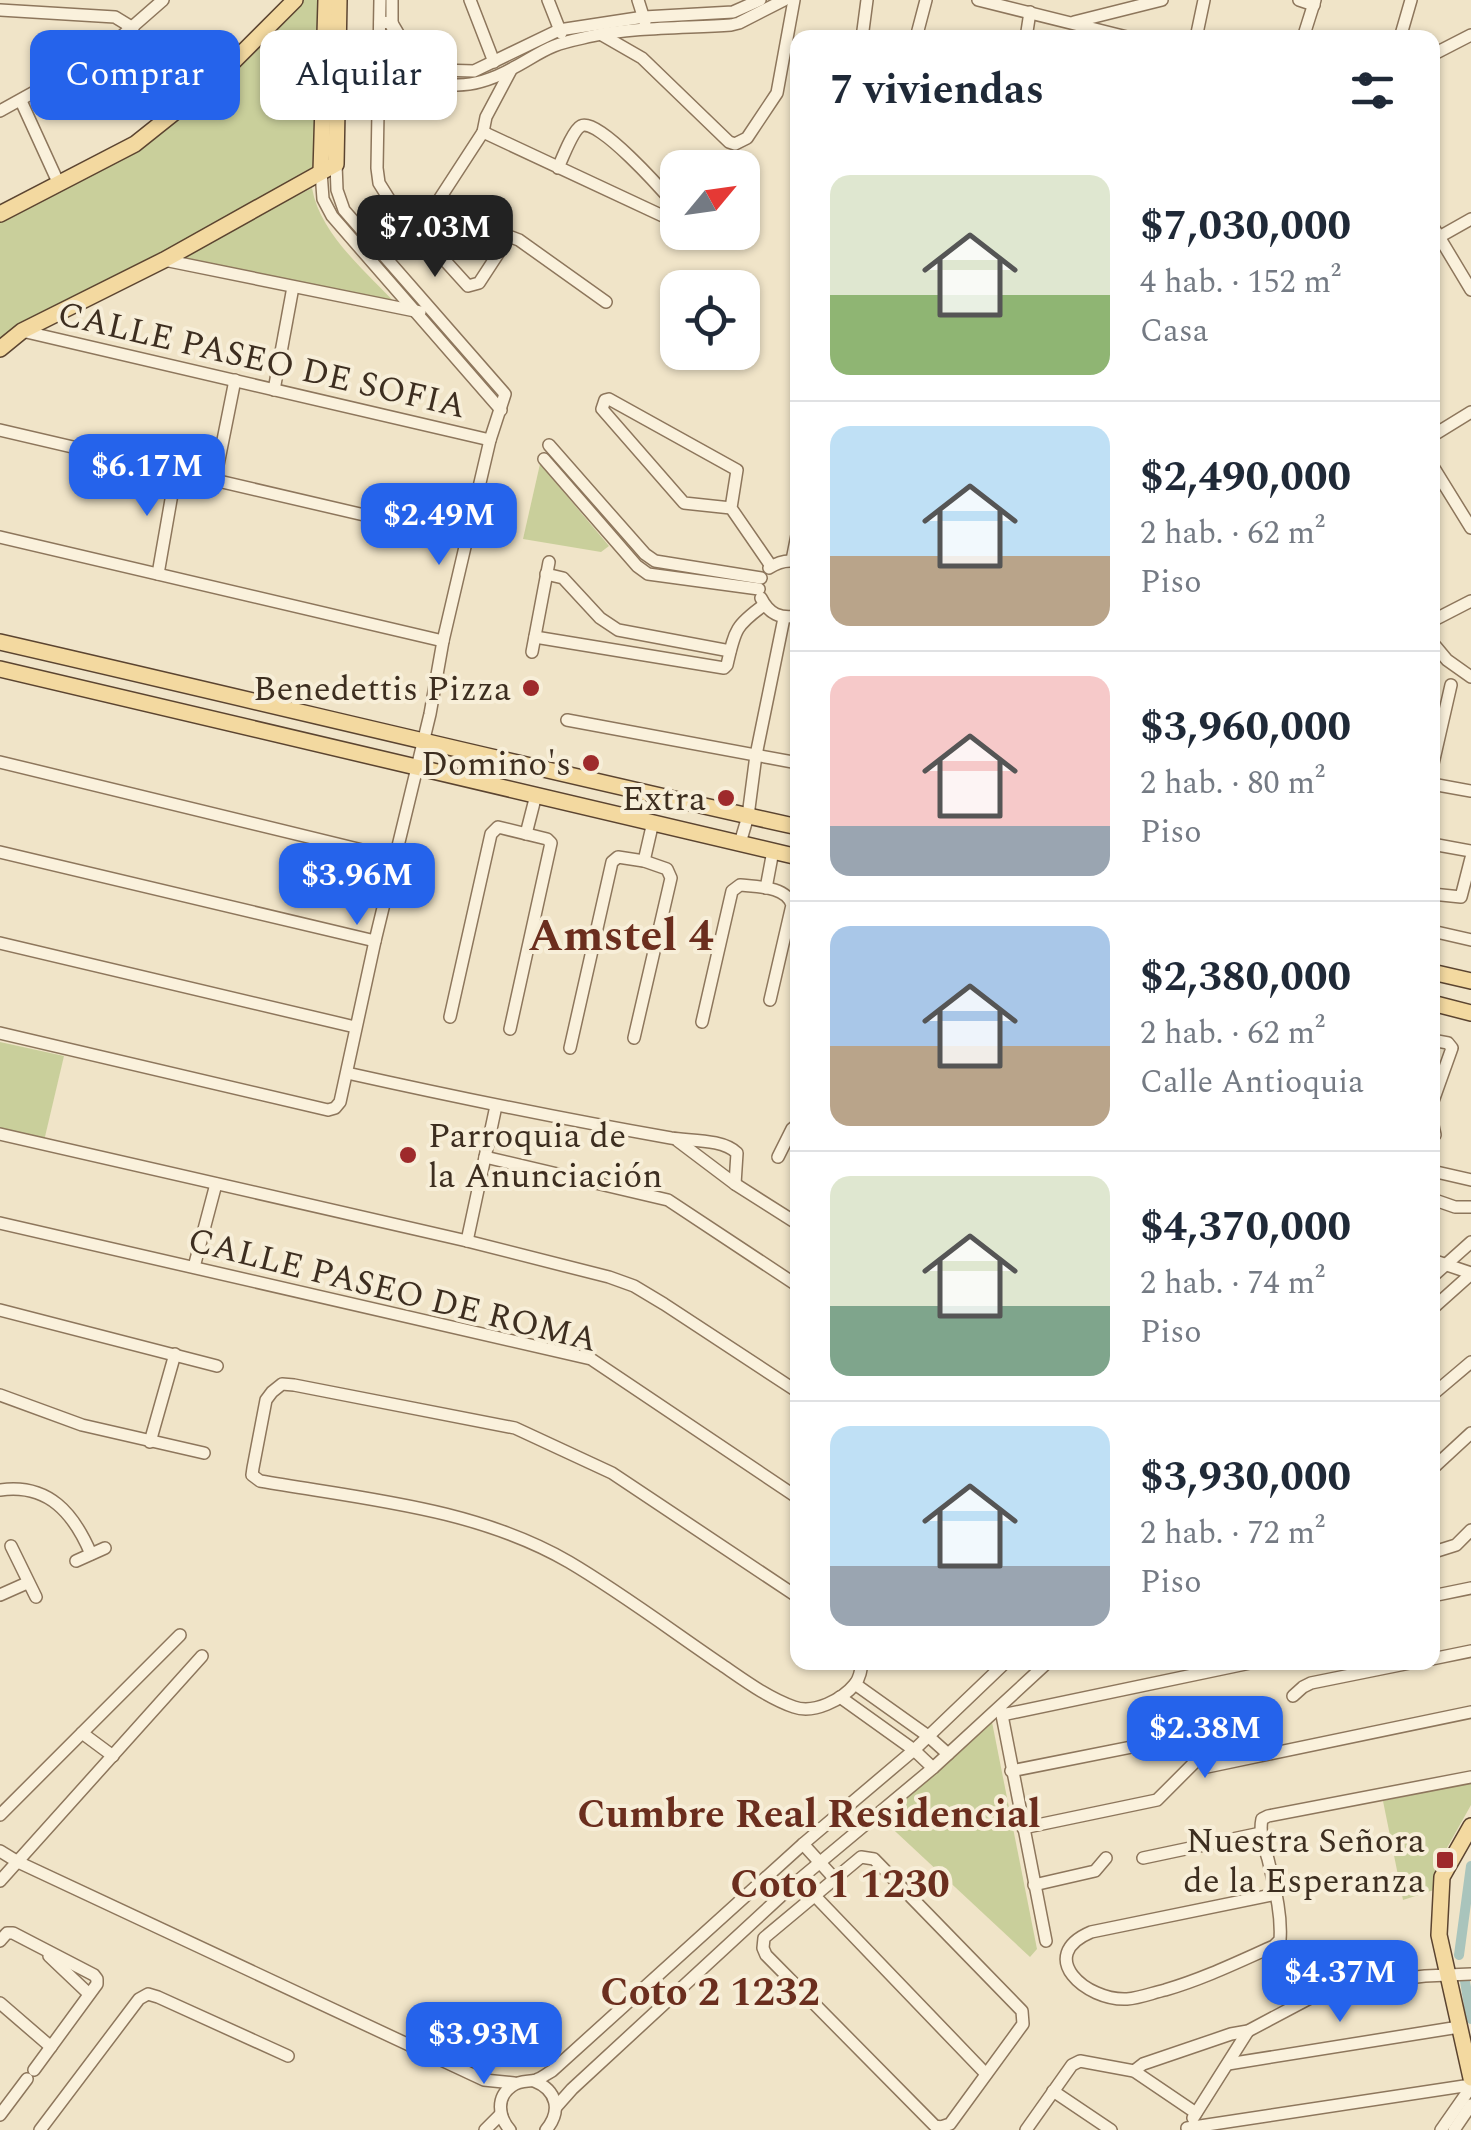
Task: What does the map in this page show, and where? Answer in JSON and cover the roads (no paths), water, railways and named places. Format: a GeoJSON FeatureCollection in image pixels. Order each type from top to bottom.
{"type":"FeatureCollection","features":[{"type":"Feature","properties":{"kind":"main road"},"geometry":{"type":"LineString","coordinates":[[0,214],[135,144],[214,81],[295,0]]}},
{"type":"Feature","properties":{"kind":"main road"},"geometry":{"type":"LineString","coordinates":[[326,0],[329,168]]}},
{"type":"Feature","properties":{"kind":"main road"},"geometry":{"type":"LineString","coordinates":[[329,168],[339,0]]}},
{"type":"Feature","properties":{"kind":"main road"},"geometry":{"type":"LineString","coordinates":[[0,349],[22,331],[164,260],[329,168]]}},
{"type":"Feature","properties":{"kind":"main road"},"geometry":{"type":"LineString","coordinates":[[0,642],[790,825]]}},
{"type":"Feature","properties":{"kind":"main road"},"geometry":{"type":"LineString","coordinates":[[0,669],[790,855]]}},
{"type":"Feature","properties":{"kind":"main road"},"geometry":{"type":"LineString","coordinates":[[1440,974],[1471,981]]}},
{"type":"Feature","properties":{"kind":"main road"},"geometry":{"type":"LineString","coordinates":[[1440,1005],[1471,1013]]}},
{"type":"Feature","properties":{"kind":"main road"},"geometry":{"type":"LineString","coordinates":[[1470,2077],[1439,1935],[1442,1877],[1471,1826]]}},
{"type":"Feature","properties":{"kind":"street"},"geometry":{"type":"LineString","coordinates":[[0,111],[99,56],[163,0]]}},
{"type":"Feature","properties":{"kind":"street"},"geometry":{"type":"LineString","coordinates":[[380,0],[386,22],[419,58],[439,70],[474,71],[562,36],[644,17],[760,0]]}},
{"type":"Feature","properties":{"kind":"street"},"geometry":{"type":"LineString","coordinates":[[386,30],[392,0]]}},
{"type":"Feature","properties":{"kind":"street"},"geometry":{"type":"LineString","coordinates":[[470,0],[494,62]]}},
{"type":"Feature","properties":{"kind":"street"},"geometry":{"type":"LineString","coordinates":[[548,0],[562,36]]}},
{"type":"Feature","properties":{"kind":"street"},"geometry":{"type":"LineString","coordinates":[[638,0],[648,30]]}},
{"type":"Feature","properties":{"kind":"street"},"geometry":{"type":"LineString","coordinates":[[457,86],[511,70],[562,36],[739,23],[784,0]]}},
{"type":"Feature","properties":{"kind":"street"},"geometry":{"type":"LineString","coordinates":[[600,34],[642,58],[734,144],[752,134],[777,93],[794,0]]}},
{"type":"Feature","properties":{"kind":"street"},"geometry":{"type":"LineString","coordinates":[[863,30],[868,0]]}},
{"type":"Feature","properties":{"kind":"street"},"geometry":{"type":"LineString","coordinates":[[918,30],[926,0]]}},
{"type":"Feature","properties":{"kind":"street"},"geometry":{"type":"LineString","coordinates":[[1073,22],[1162,0]]}},
{"type":"Feature","properties":{"kind":"street"},"geometry":{"type":"LineString","coordinates":[[1198,30],[1204,0]]}},
{"type":"Feature","properties":{"kind":"street"},"geometry":{"type":"LineString","coordinates":[[1298,0],[1314,2],[1305,30]]}},
{"type":"Feature","properties":{"kind":"street"},"geometry":{"type":"LineString","coordinates":[[1402,30],[1411,0]]}},
{"type":"Feature","properties":{"kind":"street"},"geometry":{"type":"LineString","coordinates":[[982,2],[1073,22],[1091,30]]}},
{"type":"Feature","properties":{"kind":"street"},"geometry":{"type":"LineString","coordinates":[[0,10],[115,17],[134,28]]}},
{"type":"Feature","properties":{"kind":"street"},"geometry":{"type":"LineString","coordinates":[[1027,30],[1030,12]]}},
{"type":"Feature","properties":{"kind":"street"},"geometry":{"type":"LineString","coordinates":[[1440,52],[1471,35]]}},
{"type":"Feature","properties":{"kind":"street"},"geometry":{"type":"LineString","coordinates":[[418,232],[482,132],[511,70]]}},
{"type":"Feature","properties":{"kind":"street"},"geometry":{"type":"LineString","coordinates":[[21,101],[58,182]]}},
{"type":"Feature","properties":{"kind":"street"},"geometry":{"type":"LineString","coordinates":[[380,120],[379,183],[468,286],[479,283],[506,240],[512,237],[606,302]]}},
{"type":"Feature","properties":{"kind":"street"},"geometry":{"type":"LineString","coordinates":[[482,132],[558,168],[665,217],[676,211],[649,175],[591,126],[577,130],[558,168]]}},
{"type":"Feature","properties":{"kind":"street"},"geometry":{"type":"LineString","coordinates":[[0,1033],[328,1110],[340,1102],[490,440],[505,394],[344,210],[329,168]]}},
{"type":"Feature","properties":{"kind":"street"},"geometry":{"type":"LineString","coordinates":[[329,168],[323,199],[332,216],[501,410]]}},
{"type":"Feature","properties":{"kind":"street"},"geometry":{"type":"LineString","coordinates":[[1440,232],[1471,219]]}},
{"type":"Feature","properties":{"kind":"street"},"geometry":{"type":"LineString","coordinates":[[1440,242],[1471,290]]}},
{"type":"Feature","properties":{"kind":"street"},"geometry":{"type":"LineString","coordinates":[[164,260],[418,313],[432,308]]}},
{"type":"Feature","properties":{"kind":"street"},"geometry":{"type":"LineString","coordinates":[[274,390],[293,287]]}},
{"type":"Feature","properties":{"kind":"street","name":"CALLE PASEO DE SOFIA"},"geometry":{"type":"LineString","coordinates":[[22,331],[490,440]]}},
{"type":"Feature","properties":{"kind":"street"},"geometry":{"type":"LineString","coordinates":[[215,480],[234,380]]}},
{"type":"Feature","properties":{"kind":"street"},"geometry":{"type":"LineString","coordinates":[[731,508],[684,503],[602,409],[605,400],[732,466],[736,476],[731,508],[772,566]]}},
{"type":"Feature","properties":{"kind":"street"},"geometry":{"type":"LineString","coordinates":[[1440,431],[1471,412]]}},
{"type":"Feature","properties":{"kind":"street"},"geometry":{"type":"LineString","coordinates":[[0,430],[468,539]]}},
{"type":"Feature","properties":{"kind":"street"},"geometry":{"type":"LineString","coordinates":[[549,445],[645,554],[656,561],[760,583]]}},
{"type":"Feature","properties":{"kind":"street"},"geometry":{"type":"LineString","coordinates":[[544,459],[648,574],[760,583]]}},
{"type":"Feature","properties":{"kind":"street"},"geometry":{"type":"LineString","coordinates":[[158,574],[176,471]]}},
{"type":"Feature","properties":{"kind":"street"},"geometry":{"type":"LineString","coordinates":[[1440,479],[1471,528]]}},
{"type":"Feature","properties":{"kind":"street"},"geometry":{"type":"LineString","coordinates":[[0,538],[444,641]]}},
{"type":"Feature","properties":{"kind":"street"},"geometry":{"type":"LineString","coordinates":[[790,561],[777,562],[760,583],[764,605],[776,616],[790,617]]}},
{"type":"Feature","properties":{"kind":"street"},"geometry":{"type":"LineString","coordinates":[[532,652],[548,568],[618,630],[730,651]]}},
{"type":"Feature","properties":{"kind":"street"},"geometry":{"type":"LineString","coordinates":[[1440,617],[1471,601]]}},
{"type":"Feature","properties":{"kind":"street"},"geometry":{"type":"LineString","coordinates":[[535,637],[724,668],[739,625],[764,605]]}},
{"type":"Feature","properties":{"kind":"street"},"geometry":{"type":"LineString","coordinates":[[740,843],[756,756],[790,621]]}},
{"type":"Feature","properties":{"kind":"street"},"geometry":{"type":"LineString","coordinates":[[1440,652],[1471,677]]}},
{"type":"Feature","properties":{"kind":"street"},"geometry":{"type":"LineString","coordinates":[[1440,733],[1451,685]]}},
{"type":"Feature","properties":{"kind":"street"},"geometry":{"type":"LineString","coordinates":[[567,720],[790,762]]}},
{"type":"Feature","properties":{"kind":"street"},"geometry":{"type":"LineString","coordinates":[[0,762],[395,858]]}},
{"type":"Feature","properties":{"kind":"street"},"geometry":{"type":"LineString","coordinates":[[1440,785],[1471,791]]}},
{"type":"Feature","properties":{"kind":"street"},"geometry":{"type":"LineString","coordinates":[[526,834],[536,795]]}},
{"type":"Feature","properties":{"kind":"street"},"geometry":{"type":"LineString","coordinates":[[644,861],[653,822]]}},
{"type":"Feature","properties":{"kind":"street"},"geometry":{"type":"LineString","coordinates":[[450,1016],[491,834],[498,827],[548,839],[550,843],[510,1029]]}},
{"type":"Feature","properties":{"kind":"street"},"geometry":{"type":"LineString","coordinates":[[1440,846],[1471,854],[1462,896],[1458,899],[1440,896]]}},
{"type":"Feature","properties":{"kind":"street"},"geometry":{"type":"LineString","coordinates":[[0,852],[375,940]]}},
{"type":"Feature","properties":{"kind":"street"},"geometry":{"type":"LineString","coordinates":[[766,888],[773,852]]}},
{"type":"Feature","properties":{"kind":"street"},"geometry":{"type":"LineString","coordinates":[[570,1048],[612,862],[618,857],[667,870],[670,878],[634,1038]]}},
{"type":"Feature","properties":{"kind":"street"},"geometry":{"type":"LineString","coordinates":[[702,1022],[732,891],[740,885],[766,888],[788,896],[790,900]]}},
{"type":"Feature","properties":{"kind":"street"},"geometry":{"type":"LineString","coordinates":[[770,1000],[790,914]]}},
{"type":"Feature","properties":{"kind":"street"},"geometry":{"type":"LineString","coordinates":[[1440,933],[1471,940]]}},
{"type":"Feature","properties":{"kind":"street"},"geometry":{"type":"LineString","coordinates":[[0,943],[355,1027]]}},
{"type":"Feature","properties":{"kind":"street"},"geometry":{"type":"LineString","coordinates":[[1440,1042],[1452,1048],[1440,1082]]}},
{"type":"Feature","properties":{"kind":"street"},"geometry":{"type":"LineString","coordinates":[[347,1072],[496,1106],[736,1149],[736,1184]]}},
{"type":"Feature","properties":{"kind":"street"},"geometry":{"type":"LineString","coordinates":[[467,1242],[496,1106]]}},
{"type":"Feature","properties":{"kind":"street"},"geometry":{"type":"LineString","coordinates":[[0,1134],[609,1277],[634,1286],[790,1387]]}},
{"type":"Feature","properties":{"kind":"street"},"geometry":{"type":"LineString","coordinates":[[778,1157],[790,1136]]}},
{"type":"Feature","properties":{"kind":"street"},"geometry":{"type":"LineString","coordinates":[[674,1138],[790,1219]]}},
{"type":"Feature","properties":{"kind":"street"},"geometry":{"type":"LineString","coordinates":[[485,1156],[668,1200],[790,1281]]}},
{"type":"Feature","properties":{"kind":"street"},"geometry":{"type":"LineString","coordinates":[[1440,1173],[1471,1180]]}},
{"type":"Feature","properties":{"kind":"street"},"geometry":{"type":"LineString","coordinates":[[194,1268],[216,1184]]}},
{"type":"Feature","properties":{"kind":"street"},"geometry":{"type":"LineString","coordinates":[[1440,1202],[1471,1208]]}},
{"type":"Feature","properties":{"kind":"street","name":"CALLE PASEO DE ROMA"},"geometry":{"type":"LineString","coordinates":[[0,1222],[591,1359],[790,1493]]}},
{"type":"Feature","properties":{"kind":"street"},"geometry":{"type":"LineString","coordinates":[[1440,1270],[1471,1242]]}},
{"type":"Feature","properties":{"kind":"street"},"geometry":{"type":"LineString","coordinates":[[1440,1262],[1471,1274],[1440,1302]]}},
{"type":"Feature","properties":{"kind":"street"},"geometry":{"type":"LineString","coordinates":[[0,1310],[217,1366]]}},
{"type":"Feature","properties":{"kind":"street"},"geometry":{"type":"LineString","coordinates":[[150,1442],[175,1354]]}},
{"type":"Feature","properties":{"kind":"street"},"geometry":{"type":"LineString","coordinates":[[1440,1389],[1471,1362]]}},
{"type":"Feature","properties":{"kind":"street"},"geometry":{"type":"LineString","coordinates":[[790,1592],[612,1473],[515,1428],[294,1385],[282,1384],[266,1400],[252,1475],[260,1481],[439,1512],[502,1530],[568,1562],[754,1686],[794,1708],[808,1710],[840,1696],[855,1684],[859,1670]]}},
{"type":"Feature","properties":{"kind":"street"},"geometry":{"type":"LineString","coordinates":[[0,1395],[82,1425],[204,1453]]}},
{"type":"Feature","properties":{"kind":"street"},"geometry":{"type":"LineString","coordinates":[[1440,1462],[1471,1433]]}},
{"type":"Feature","properties":{"kind":"street"},"geometry":{"type":"LineString","coordinates":[[0,1490],[24,1490],[48,1497],[68,1512],[91,1554]]}},
{"type":"Feature","properties":{"kind":"street"},"geometry":{"type":"LineString","coordinates":[[1440,1550],[1456,1545],[1471,1530]]}},
{"type":"Feature","properties":{"kind":"street"},"geometry":{"type":"LineString","coordinates":[[11,1546],[36,1597]]}},
{"type":"Feature","properties":{"kind":"street"},"geometry":{"type":"LineString","coordinates":[[76,1561],[105,1548]]}},
{"type":"Feature","properties":{"kind":"street"},"geometry":{"type":"LineString","coordinates":[[0,1595],[27,1583]]}},
{"type":"Feature","properties":{"kind":"street"},"geometry":{"type":"LineString","coordinates":[[1440,1594],[1471,1588]]}},
{"type":"Feature","properties":{"kind":"street"},"geometry":{"type":"LineString","coordinates":[[0,1815],[180,1636]]}},
{"type":"Feature","properties":{"kind":"street"},"geometry":{"type":"LineString","coordinates":[[1440,1657],[1471,1651]]}},
{"type":"Feature","properties":{"kind":"street"},"geometry":{"type":"LineString","coordinates":[[0,1881],[202,1656]]}},
{"type":"Feature","properties":{"kind":"street"},"geometry":{"type":"LineString","coordinates":[[0,1850],[18,1862],[484,2080],[534,2081],[552,2072],[803,1844],[914,1750],[998,1670]]}},
{"type":"Feature","properties":{"kind":"street"},"geometry":{"type":"LineString","coordinates":[[556,2108],[820,1861],[1001,1710],[1040,1670]]}},
{"type":"Feature","properties":{"kind":"street"},"geometry":{"type":"LineString","coordinates":[[1001,1710],[1212,1670]]}},
{"type":"Feature","properties":{"kind":"street"},"geometry":{"type":"LineString","coordinates":[[1293,1696],[1312,1683],[1376,1670]]}},
{"type":"Feature","properties":{"kind":"street"},"geometry":{"type":"LineString","coordinates":[[855,1684],[948,1754]]}},
{"type":"Feature","properties":{"kind":"street"},"geometry":{"type":"LineString","coordinates":[[840,1696],[933,1768]]}},
{"type":"Feature","properties":{"kind":"street"},"geometry":{"type":"LineString","coordinates":[[1001,1710],[1046,1941]]}},
{"type":"Feature","properties":{"kind":"street"},"geometry":{"type":"LineString","coordinates":[[1207,1767],[1471,1712]]}},
{"type":"Feature","properties":{"kind":"street"},"geometry":{"type":"LineString","coordinates":[[950,1715],[967,1735]]}},
{"type":"Feature","properties":{"kind":"street"},"geometry":{"type":"LineString","coordinates":[[894,1736],[907,1720]]}},
{"type":"Feature","properties":{"kind":"street"},"geometry":{"type":"LineString","coordinates":[[1011,1770],[1202,1733],[1213,1737],[1208,1749],[1157,1800],[1023,1828]]}},
{"type":"Feature","properties":{"kind":"street"},"geometry":{"type":"LineString","coordinates":[[82,1734],[113,1756]]}},
{"type":"Feature","properties":{"kind":"street"},"geometry":{"type":"LineString","coordinates":[[1144,1858],[1471,1777]]}},
{"type":"Feature","properties":{"kind":"street"},"geometry":{"type":"LineString","coordinates":[[1262,1826],[1276,1894],[1280,1940],[1274,1946],[1207,1976],[1124,1999],[1090,1990],[1069,1973],[1070,1948],[1078,1937],[1091,1932],[1276,1894]]}},
{"type":"Feature","properties":{"kind":"street"},"geometry":{"type":"LineString","coordinates":[[803,1844],[834,1878]]}},
{"type":"Feature","properties":{"kind":"street"},"geometry":{"type":"LineString","coordinates":[[862,1857],[874,1860],[1022,2011],[1022,2024],[950,2124],[936,2126],[766,1954],[764,1938],[814,1895],[862,1857]]}},
{"type":"Feature","properties":{"kind":"street"},"geometry":{"type":"LineString","coordinates":[[1034,1885],[1094,1871],[1106,1858]]}},
{"type":"Feature","properties":{"kind":"street"},"geometry":{"type":"LineString","coordinates":[[814,1895],[986,2074]]}},
{"type":"Feature","properties":{"kind":"street"},"geometry":{"type":"LineString","coordinates":[[0,1940],[12,1933],[98,1979],[0,2114]]}},
{"type":"Feature","properties":{"kind":"street"},"geometry":{"type":"LineString","coordinates":[[1134,2072],[1161,2058],[1248,2032],[1331,1987],[1471,1974]]}},
{"type":"Feature","properties":{"kind":"street"},"geometry":{"type":"LineString","coordinates":[[40,2130],[138,2000],[148,1994],[288,2056]]}},
{"type":"Feature","properties":{"kind":"street"},"geometry":{"type":"LineString","coordinates":[[0,2002],[51,2046]]}},
{"type":"Feature","properties":{"kind":"street"},"geometry":{"type":"LineString","coordinates":[[1228,2064],[1459,2027]]}},
{"type":"Feature","properties":{"kind":"street"},"geometry":{"type":"LineString","coordinates":[[1186,2129],[1248,2032]]}},
{"type":"Feature","properties":{"kind":"street"},"geometry":{"type":"LineString","coordinates":[[1026,2130],[1072,2065],[1080,2061],[1134,2072],[1196,2113]]}},
{"type":"Feature","properties":{"kind":"street"},"geometry":{"type":"LineString","coordinates":[[1186,2129],[1470,2077]]}},
{"type":"Feature","properties":{"kind":"street"},"geometry":{"type":"LineString","coordinates":[[1442,2130],[1470,2077]]}},
{"type":"Feature","properties":{"kind":"street"},"geometry":{"type":"LineString","coordinates":[[534,2081],[550,2090],[556,2108],[546,2130]]}},
{"type":"Feature","properties":{"kind":"street"},"geometry":{"type":"LineString","coordinates":[[485,2130],[500,2114],[502,2096],[515,2083]]}},
{"type":"Feature","properties":{"kind":"street"},"geometry":{"type":"LineString","coordinates":[[0,2090],[11,2100]]}},
{"type":"Feature","properties":{"kind":"street"},"geometry":{"type":"LineString","coordinates":[[1053,2091],[1110,2130]]}},
{"type":"Feature","properties":{"kind":"street"},"geometry":{"type":"LineString","coordinates":[[1454,2130],[1471,2105]]}},
{"type":"Feature","properties":{"kind":"street"},"geometry":{"type":"LineString","coordinates":[[500,2114],[510,2130]]}},
{"type":"Feature","properties":{"kind":"waterway"},"geometry":{"type":"LineString","coordinates":[[1459,1955],[1471,1866]]}},
{"type":"Feature","properties":{"kind":"waterway"},"geometry":{"type":"LineString","coordinates":[[1465,1981],[1471,2019]]}},
{"type":"Feature","properties":{"kind":"place","name":"Benedettis Pizza"},"geometry":{"type":"Point","coordinates":[531,688]}},
{"type":"Feature","properties":{"kind":"place","name":"Domino's"},"geometry":{"type":"Point","coordinates":[591,763]}},
{"type":"Feature","properties":{"kind":"place","name":"Extra"},"geometry":{"type":"Point","coordinates":[726,798]}},
{"type":"Feature","properties":{"kind":"place","name":"Parroquia de la Anunciación"},"geometry":{"type":"Point","coordinates":[408,1155]}},
{"type":"Feature","properties":{"kind":"place","name":"Nuestra Señora de la Esperanza"},"geometry":{"type":"Point","coordinates":[1445,1860]}},
{"type":"Feature","properties":{"kind":"district","name":"Amstel 4"},"geometry":{"type":"Point","coordinates":[621,934]}},
{"type":"Feature","properties":{"kind":"district","name":"Cumbre Real Residencial"},"geometry":{"type":"Point","coordinates":[809,1813]}},
{"type":"Feature","properties":{"kind":"district","name":"Coto 1 1230"},"geometry":{"type":"Point","coordinates":[840,1883]}},
{"type":"Feature","properties":{"kind":"district","name":"Coto 2 1232"},"geometry":{"type":"Point","coordinates":[710,1991]}}]}
